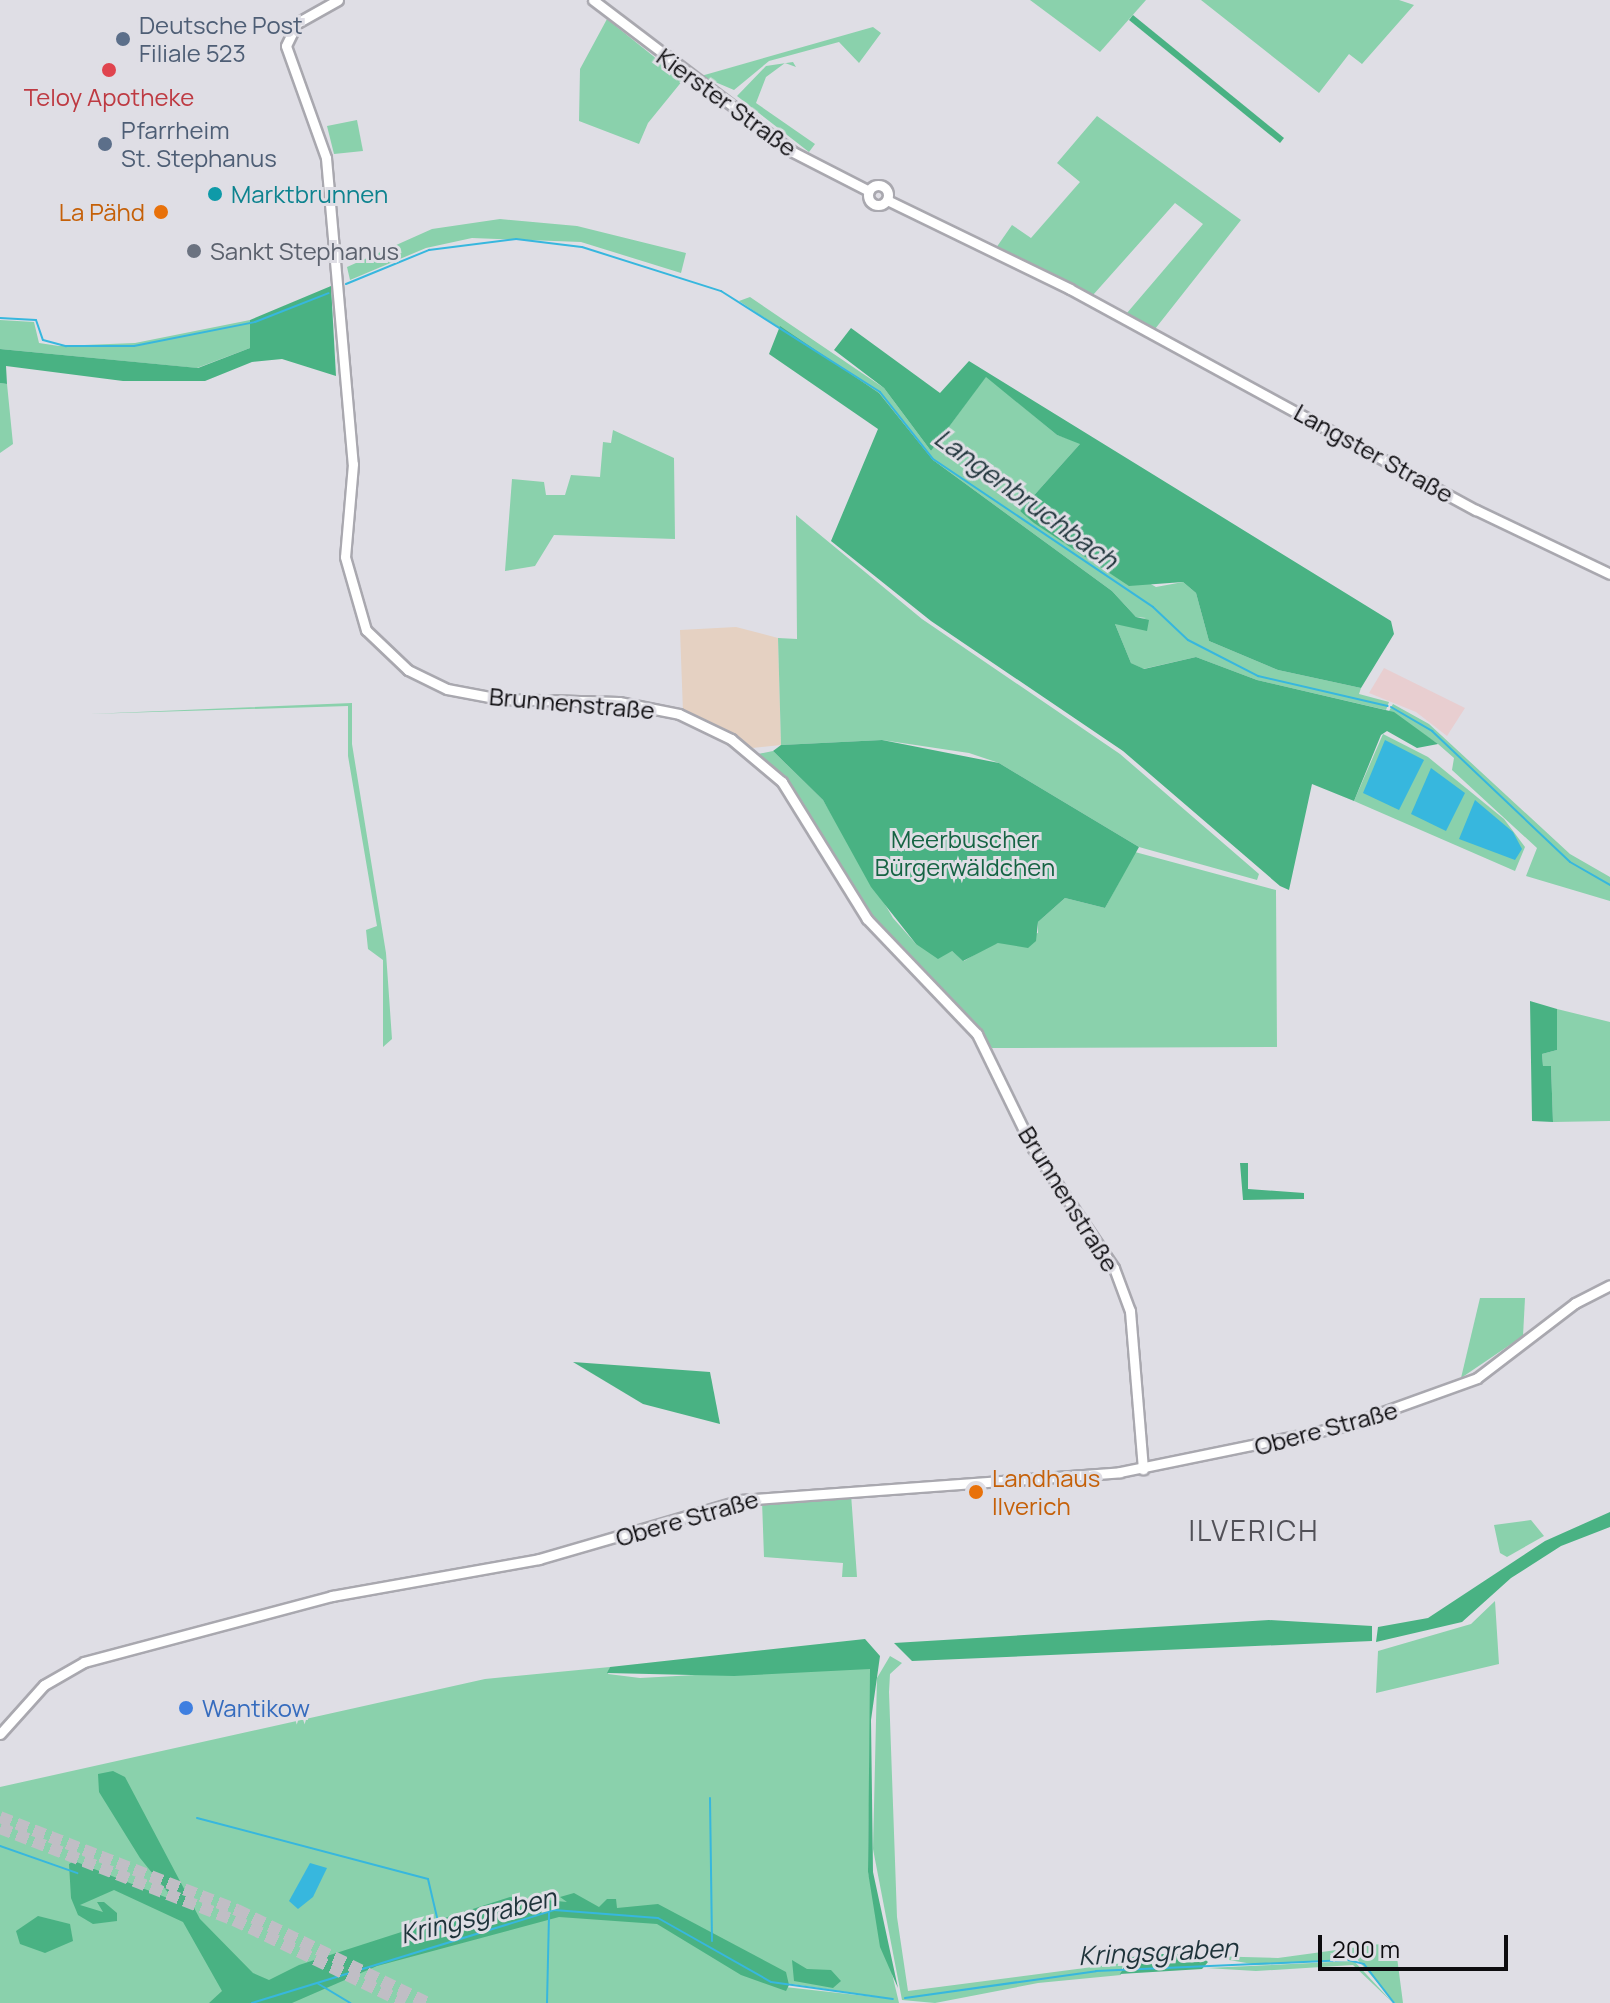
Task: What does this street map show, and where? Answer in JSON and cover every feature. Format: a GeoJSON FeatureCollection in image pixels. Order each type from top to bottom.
{"type":"FeatureCollection","features":[{"type":"Feature","properties":{"kind":"street","name":"Brunnenstraße"},"geometry":{"type":"LineString","coordinates":[[338,0],[288,35],[289,61],[326,158],[353,464],[345,557],[366,630],[408,670],[447,689],[500,699],[619,702],[679,714],[731,739],[775,775],[799,803],[867,919],[977,1034],[1032,1147],[1114,1268],[1132,1322],[1143,1469]]}},
{"type":"Feature","properties":{"kind":"street","name":"Kierster Straße"},"geometry":{"type":"LineString","coordinates":[[593,0],[793,152],[869,191],[875,204],[887,200],[1141,326]]}},
{"type":"Feature","properties":{"kind":"street","name":"Langster Straße"},"geometry":{"type":"LineString","coordinates":[[1141,326],[1476,510],[1610,574]]}},
{"type":"Feature","properties":{"kind":"street","name":"Obere Straße"},"geometry":{"type":"LineString","coordinates":[[0,1734],[44,1685],[84,1662],[332,1596],[539,1559],[730,1503],[805,1492],[1143,1469],[1306,1436],[1452,1390],[1610,1285]]}},
{"type":"Feature","properties":{"kind":"shaded area"},"geometry":{"type":"Polygon","coordinates":[[[736,627],[778,638],[781,745],[752,748],[683,712],[680,630],[736,627]]]}},
{"type":"Feature","properties":{"kind":"shaded area"},"geometry":{"type":"Polygon","coordinates":[[[1384,668],[1465,708],[1447,736],[1416,712],[1369,693],[1384,668]]]}},
{"type":"Feature","properties":{"kind":"green space"},"geometry":{"type":"Polygon","coordinates":[[[1030,0],[1146,0],[1100,52],[1030,0]]]}},
{"type":"Feature","properties":{"kind":"green space"},"geometry":{"type":"Polygon","coordinates":[[[1201,0],[1399,0],[1414,5],[1362,64],[1349,54],[1319,93],[1201,0]]]}},
{"type":"Feature","properties":{"kind":"green space"},"geometry":{"type":"Polygon","coordinates":[[[1133,15],[1284,138],[1280,143],[1129,20],[1133,15]]]}},
{"type":"Feature","properties":{"kind":"green space"},"geometry":{"type":"Polygon","coordinates":[[[607,19],[683,80],[648,123],[639,144],[579,121],[580,69],[607,19]]]}},
{"type":"Feature","properties":{"kind":"green space"},"geometry":{"type":"Polygon","coordinates":[[[873,27],[881,33],[859,63],[839,42],[769,61],[734,90],[701,76],[873,27]]]}},
{"type":"Feature","properties":{"kind":"green space"},"geometry":{"type":"Polygon","coordinates":[[[785,63],[766,77],[756,103],[815,144],[809,152],[737,96],[766,66],[785,63]]]}},
{"type":"Feature","properties":{"kind":"green space"},"geometry":{"type":"Polygon","coordinates":[[[1097,116],[1241,220],[1155,329],[1127,313],[1203,224],[1175,203],[1093,295],[996,248],[1012,225],[1031,238],[1080,182],[1057,163],[1097,116]]]}},
{"type":"Feature","properties":{"kind":"green space"},"geometry":{"type":"Polygon","coordinates":[[[357,120],[363,151],[334,154],[327,126],[357,120]]]}},
{"type":"Feature","properties":{"kind":"green space"},"geometry":{"type":"Polygon","coordinates":[[[500,219],[577,226],[686,253],[681,273],[581,242],[472,238],[426,248],[350,280],[347,267],[432,229],[500,219]]]}},
{"type":"Feature","properties":{"kind":"green space"},"geometry":{"type":"Polygon","coordinates":[[[331,286],[336,376],[282,359],[252,362],[205,381],[123,381],[6,366],[7,384],[0,383],[0,349],[198,368],[250,348],[250,320],[331,286]]]}},
{"type":"Feature","properties":{"kind":"green space"},"geometry":{"type":"Polygon","coordinates":[[[750,297],[884,388],[931,451],[986,376],[1057,435],[1081,443],[1020,511],[1156,587],[1183,582],[1196,593],[1209,641],[1278,670],[1361,688],[1359,694],[1389,702],[1386,710],[1257,680],[1196,657],[1143,669],[1131,663],[1115,624],[1146,618],[1136,617],[1112,591],[933,460],[879,393],[739,301],[750,297]]]}},
{"type":"Feature","properties":{"kind":"green space"},"geometry":{"type":"Polygon","coordinates":[[[0,320],[34,322],[39,343],[59,346],[135,343],[250,320],[254,327],[250,348],[197,368],[0,349],[0,320]]]}},
{"type":"Feature","properties":{"kind":"green space"},"geometry":{"type":"Polygon","coordinates":[[[780,326],[879,393],[933,460],[1112,591],[1136,617],[1149,620],[1147,631],[1115,624],[1131,663],[1144,669],[1196,657],[1257,680],[1394,712],[1438,744],[1417,748],[1387,731],[1381,735],[1354,801],[1312,784],[1289,890],[1280,886],[1123,751],[931,621],[831,541],[878,429],[769,354],[780,326]]]}},
{"type":"Feature","properties":{"kind":"green space"},"geometry":{"type":"Polygon","coordinates":[[[851,328],[940,393],[969,361],[1391,621],[1394,634],[1361,688],[1278,670],[1209,641],[1196,593],[1183,582],[1129,586],[1034,523],[1020,511],[1080,444],[1057,435],[986,377],[931,451],[884,388],[834,350],[851,328]]]}},
{"type":"Feature","properties":{"kind":"green space"},"geometry":{"type":"Polygon","coordinates":[[[0,383],[7,384],[13,444],[0,453],[0,383]]]}},
{"type":"Feature","properties":{"kind":"green space"},"geometry":{"type":"Polygon","coordinates":[[[613,430],[674,458],[675,539],[554,535],[535,566],[505,571],[512,479],[544,482],[546,495],[565,495],[571,475],[600,477],[603,442],[611,443],[613,430]]]}},
{"type":"Feature","properties":{"kind":"green space"},"geometry":{"type":"Polygon","coordinates":[[[796,515],[922,619],[1120,754],[1259,874],[1257,880],[1139,847],[999,763],[969,753],[882,740],[781,745],[778,638],[797,639],[796,515]]]}},
{"type":"Feature","properties":{"kind":"green space"},"geometry":{"type":"Polygon","coordinates":[[[352,703],[352,744],[386,953],[392,1039],[383,1047],[383,960],[368,949],[366,930],[377,926],[348,756],[348,706],[89,714],[352,703]]]}},
{"type":"Feature","properties":{"kind":"green space"},"geometry":{"type":"Polygon","coordinates":[[[1393,704],[1429,724],[1570,854],[1610,877],[1610,901],[1526,876],[1537,848],[1452,770],[1454,758],[1389,711],[1393,704]]]}},
{"type":"Feature","properties":{"kind":"green space"},"geometry":{"type":"Polygon","coordinates":[[[1383,734],[1428,757],[1504,819],[1525,847],[1515,871],[1354,801],[1383,734]]]}},
{"type":"Feature","properties":{"kind":"green space","name":"Meerbuscher Bürgerwäldchen"},"geometry":{"type":"Polygon","coordinates":[[[882,740],[999,763],[1139,847],[1105,908],[1065,898],[1038,922],[1036,941],[1028,948],[998,943],[963,961],[952,951],[938,959],[916,944],[871,887],[823,800],[773,751],[781,745],[882,740]]]}},
{"type":"Feature","properties":{"kind":"green space"},"geometry":{"type":"Polygon","coordinates":[[[773,751],[823,800],[893,918],[916,944],[952,951],[964,961],[990,945],[1038,933],[1038,922],[1065,898],[1105,908],[1135,852],[1276,890],[1277,1047],[992,1048],[872,920],[802,801],[758,754],[773,751]]]}},
{"type":"Feature","properties":{"kind":"green space"},"geometry":{"type":"Polygon","coordinates":[[[1530,1001],[1557,1009],[1557,1050],[1542,1054],[1543,1066],[1551,1066],[1553,1122],[1532,1121],[1530,1001]]]}},
{"type":"Feature","properties":{"kind":"green space"},"geometry":{"type":"Polygon","coordinates":[[[1557,1009],[1610,1022],[1610,1121],[1553,1122],[1551,1066],[1543,1066],[1542,1054],[1557,1050],[1557,1009]]]}},
{"type":"Feature","properties":{"kind":"green space"},"geometry":{"type":"Polygon","coordinates":[[[1240,1163],[1248,1163],[1248,1189],[1304,1193],[1304,1199],[1243,1200],[1240,1163]]]}},
{"type":"Feature","properties":{"kind":"green space"},"geometry":{"type":"Polygon","coordinates":[[[1480,1298],[1525,1298],[1523,1336],[1461,1378],[1480,1298]]]}},
{"type":"Feature","properties":{"kind":"green space"},"geometry":{"type":"Polygon","coordinates":[[[573,1362],[710,1372],[720,1424],[643,1404],[573,1362]]]}},
{"type":"Feature","properties":{"kind":"green space"},"geometry":{"type":"Polygon","coordinates":[[[851,1494],[857,1577],[842,1577],[843,1563],[764,1557],[762,1501],[851,1494]]]}},
{"type":"Feature","properties":{"kind":"green space"},"geometry":{"type":"Polygon","coordinates":[[[1610,1512],[1610,1527],[1561,1546],[1511,1578],[1462,1622],[1376,1642],[1378,1627],[1428,1618],[1545,1541],[1610,1512]]]}},
{"type":"Feature","properties":{"kind":"green space"},"geometry":{"type":"Polygon","coordinates":[[[1531,1520],[1544,1536],[1507,1557],[1500,1553],[1494,1525],[1531,1520]]]}},
{"type":"Feature","properties":{"kind":"green space"},"geometry":{"type":"Polygon","coordinates":[[[1495,1601],[1499,1664],[1376,1693],[1378,1651],[1471,1624],[1495,1601]]]}},
{"type":"Feature","properties":{"kind":"green space"},"geometry":{"type":"Polygon","coordinates":[[[1269,1620],[1372,1626],[1372,1641],[912,1661],[894,1643],[1269,1620]]]}},
{"type":"Feature","properties":{"kind":"green space"},"geometry":{"type":"Polygon","coordinates":[[[865,1639],[880,1656],[871,1720],[873,1872],[898,1988],[880,1947],[868,1872],[870,1669],[734,1676],[607,1673],[610,1667],[865,1639]]]}},
{"type":"Feature","properties":{"kind":"green space"},"geometry":{"type":"Polygon","coordinates":[[[890,1656],[902,1663],[890,1674],[889,1692],[897,1917],[908,1991],[1123,1963],[1121,1975],[1038,1983],[935,2003],[902,2000],[873,1849],[877,1678],[890,1656]]]}},
{"type":"Feature","properties":{"kind":"green space"},"geometry":{"type":"Polygon","coordinates":[[[864,1666],[871,1669],[868,1872],[899,2003],[256,2003],[544,1913],[658,1919],[785,1987],[893,1999],[785,1983],[661,1917],[555,1908],[249,2003],[0,2003],[0,1787],[485,1679],[610,1667],[608,1674],[640,1678],[864,1666]]]}},
{"type":"Feature","properties":{"kind":"green space"},"geometry":{"type":"Polygon","coordinates":[[[113,1771],[125,1777],[200,1919],[253,1973],[269,1980],[299,1965],[510,1897],[518,1898],[522,1910],[535,1899],[567,1902],[560,1897],[574,1893],[599,1907],[607,1899],[616,1899],[617,1908],[658,1904],[786,1972],[789,1985],[786,1991],[741,1975],[657,1924],[559,1917],[377,1966],[292,2003],[209,2003],[222,1991],[183,1922],[114,1890],[80,1905],[103,1912],[97,1902],[104,1902],[117,1913],[117,1921],[93,1924],[78,1915],[71,1898],[69,1864],[74,1861],[175,1901],[140,1858],[99,1792],[98,1774],[113,1771]]]}},
{"type":"Feature","properties":{"kind":"green space"},"geometry":{"type":"Polygon","coordinates":[[[38,1916],[70,1924],[73,1941],[45,1953],[20,1944],[16,1931],[38,1916]]]}},
{"type":"Feature","properties":{"kind":"green space"},"geometry":{"type":"Polygon","coordinates":[[[1395,1942],[1403,2003],[1395,2003],[1357,1959],[1258,1965],[1206,1956],[1278,1958],[1395,1942]]]}},
{"type":"Feature","properties":{"kind":"green space"},"geometry":{"type":"Polygon","coordinates":[[[1145,1954],[1198,1954],[1208,1962],[1202,1969],[1120,1974],[1129,1958],[1145,1954]]]}},
{"type":"Feature","properties":{"kind":"green space"},"geometry":{"type":"Polygon","coordinates":[[[792,1960],[807,1969],[831,1970],[841,1981],[833,1988],[794,1981],[792,1960]]]}},
{"type":"Feature","properties":{"kind":"green space"},"geometry":{"type":"Polygon","coordinates":[[[1354,1961],[1393,2003],[1353,1965],[1256,1971],[1206,1968],[1354,1961]]]}},
{"type":"Feature","properties":{"kind":"water"},"geometry":{"type":"Polygon","coordinates":[[[1385,740],[1424,760],[1399,810],[1363,793],[1385,740]]]}},
{"type":"Feature","properties":{"kind":"water"},"geometry":{"type":"Polygon","coordinates":[[[1431,768],[1465,793],[1446,831],[1411,814],[1431,768]]]}},
{"type":"Feature","properties":{"kind":"water"},"geometry":{"type":"Polygon","coordinates":[[[1475,800],[1513,832],[1522,849],[1515,860],[1459,839],[1475,800]]]}},
{"type":"Feature","properties":{"kind":"water"},"geometry":{"type":"Polygon","coordinates":[[[310,1863],[327,1868],[313,1897],[298,1909],[289,1901],[310,1863]]]}},
{"type":"Feature","properties":{"kind":"waterway","name":"Langenbruchbach"},"geometry":{"type":"LineString","coordinates":[[346,284],[429,250],[516,239],[582,247],[721,291],[880,392],[933,459],[1153,607],[1188,640],[1258,676],[1388,706]]}},
{"type":"Feature","properties":{"kind":"waterway","name":"Langenbruchbach"},"geometry":{"type":"LineString","coordinates":[[0,318],[36,320],[43,340],[66,346],[134,346],[255,322],[329,293]]}},
{"type":"Feature","properties":{"kind":"waterway","name":"Langenbruchbach"},"geometry":{"type":"LineString","coordinates":[[1391,707],[1432,731],[1570,862],[1610,885]]}},
{"type":"Feature","properties":{"kind":"waterway"},"geometry":{"type":"LineString","coordinates":[[710,1798],[712,1941]]}},
{"type":"Feature","properties":{"kind":"waterway"},"geometry":{"type":"LineString","coordinates":[[197,1818],[428,1879],[440,1930]]}},
{"type":"Feature","properties":{"kind":"waterway"},"geometry":{"type":"LineString","coordinates":[[0,1846],[77,1873]]}},
{"type":"Feature","properties":{"kind":"waterway","name":"Kringsgraben"},"geometry":{"type":"LineString","coordinates":[[252,2003],[554,1910],[658,1918],[771,1982],[893,1999]]}},
{"type":"Feature","properties":{"kind":"waterway"},"geometry":{"type":"LineString","coordinates":[[547,2003],[549,1912]]}},
{"type":"Feature","properties":{"kind":"waterway","name":"Kringsgraben"},"geometry":{"type":"LineString","coordinates":[[905,1998],[1096,1971],[1348,1960],[1364,1964],[1394,2003]]}},
{"type":"Feature","properties":{"kind":"waterway"},"geometry":{"type":"LineString","coordinates":[[317,1983],[350,2003]]}},
{"type":"Feature","properties":{"kind":"tunnel"},"geometry":{"type":"LineString","coordinates":[[0,1817],[237,1910],[428,2003]]}},
{"type":"Feature","properties":{"kind":"tunnel"},"geometry":{"type":"LineString","coordinates":[[0,1828],[234,1920],[405,2003]]}},
{"type":"Feature","properties":{"kind":"place","name":"Deutsche Post Filiale 523"},"geometry":{"type":"Point","coordinates":[123,39]}},
{"type":"Feature","properties":{"kind":"place","name":"Teloy Apotheke"},"geometry":{"type":"Point","coordinates":[109,70]}},
{"type":"Feature","properties":{"kind":"place","name":"Pfarrheim St. Stephanus"},"geometry":{"type":"Point","coordinates":[105,144]}},
{"type":"Feature","properties":{"kind":"place","name":"Marktbrunnen"},"geometry":{"type":"Point","coordinates":[215,194]}},
{"type":"Feature","properties":{"kind":"place","name":"La Pähd"},"geometry":{"type":"Point","coordinates":[161,212]}},
{"type":"Feature","properties":{"kind":"place","name":"Sankt Stephanus"},"geometry":{"type":"Point","coordinates":[194,251]}},
{"type":"Feature","properties":{"kind":"place","name":"Landhaus Ilverich"},"geometry":{"type":"Point","coordinates":[976,1492]}},
{"type":"Feature","properties":{"kind":"place","name":"Wantikow"},"geometry":{"type":"Point","coordinates":[186,1708]}},
{"type":"Feature","properties":{"kind":"district","name":"ILVERICH"},"geometry":{"type":"Point","coordinates":[1254,1530]}}]}
